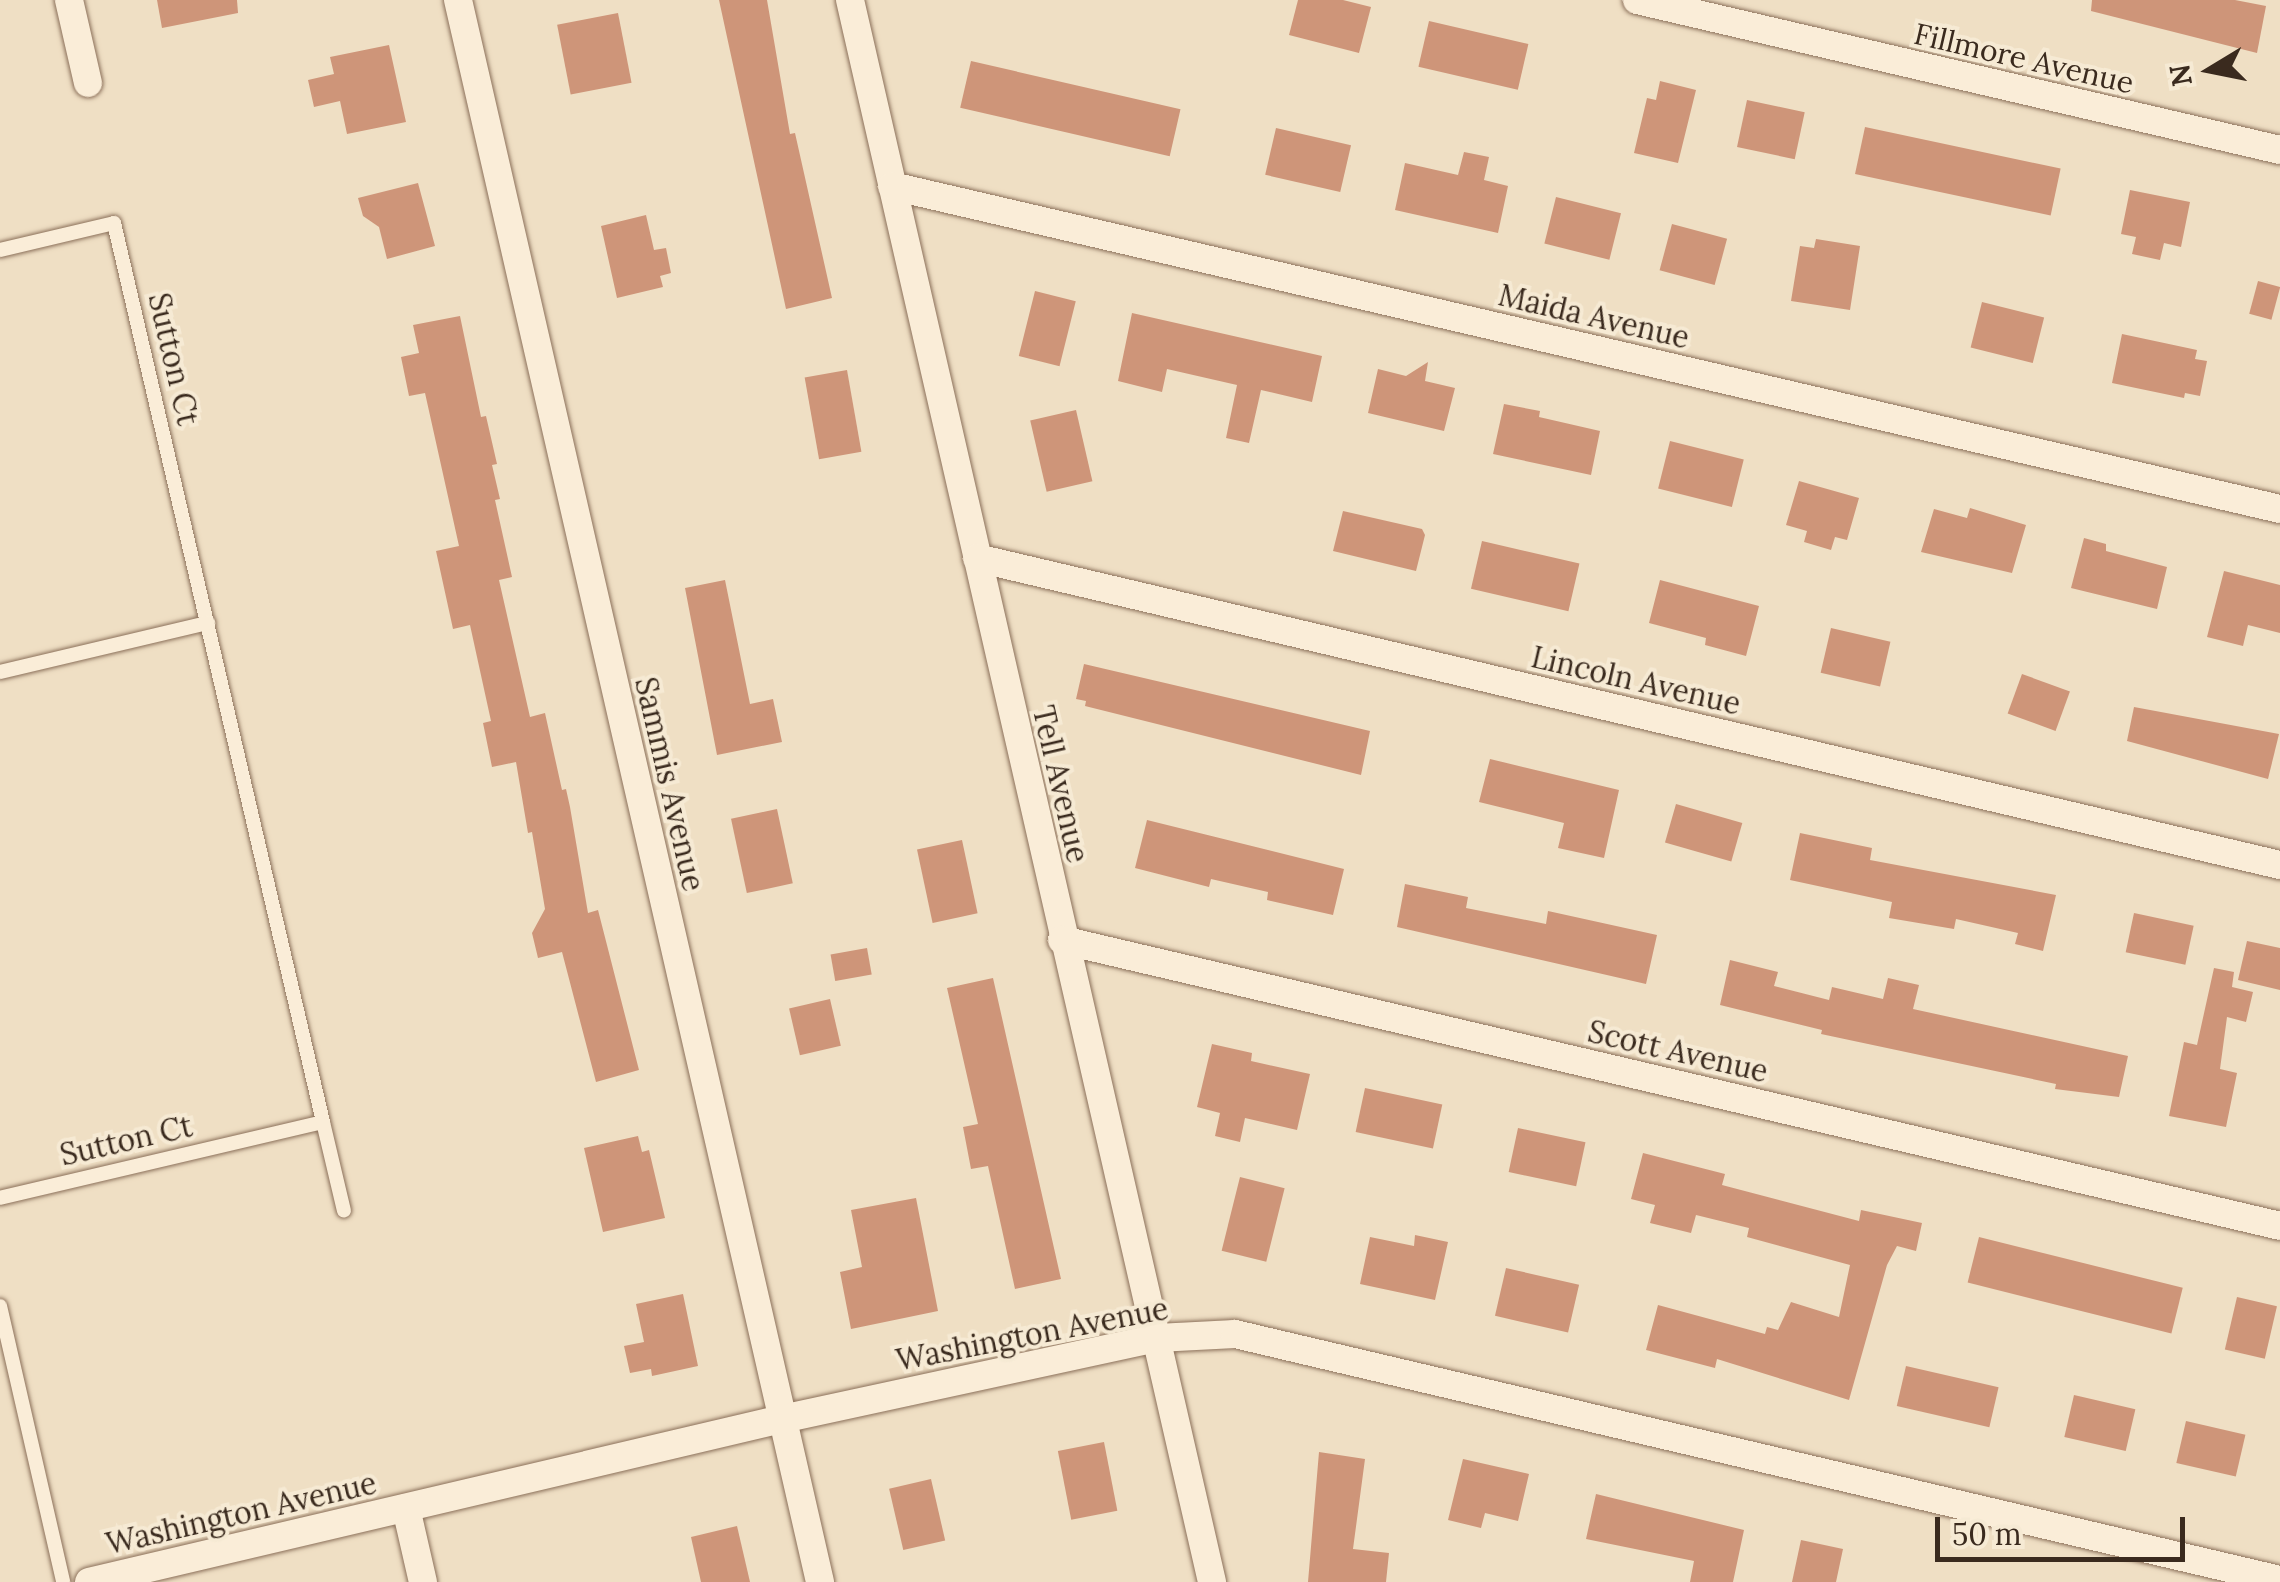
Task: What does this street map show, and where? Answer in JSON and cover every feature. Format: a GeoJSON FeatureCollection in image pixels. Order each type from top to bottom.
{"type":"FeatureCollection","features":[{"type":"Feature","properties":{"kind":"street"},"geometry":{"type":"LineString","coordinates":[[69,0],[88,83]]}},
{"type":"Feature","properties":{"kind":"street","name":"Sammis Avenue"},"geometry":{"type":"LineString","coordinates":[[458,0],[820,1582]]}},
{"type":"Feature","properties":{"kind":"street","name":"Tell Avenue"},"geometry":{"type":"LineString","coordinates":[[850,0],[1062,940],[1212,1582]]}},
{"type":"Feature","properties":{"kind":"street","name":"Fillmore Avenue"},"geometry":{"type":"LineString","coordinates":[[1636,0],[2280,150]]}},
{"type":"Feature","properties":{"kind":"street","name":"Maida Avenue"},"geometry":{"type":"LineString","coordinates":[[892,186],[2280,509]]}},
{"type":"Feature","properties":{"kind":"street","name":"Lincoln Avenue"},"geometry":{"type":"LineString","coordinates":[[977,558],[2280,865]]}},
{"type":"Feature","properties":{"kind":"street","name":"Scott Avenue"},"geometry":{"type":"LineString","coordinates":[[1062,940],[2280,1226]]}},
{"type":"Feature","properties":{"kind":"street","name":"Washington Avenue"},"geometry":{"type":"LineString","coordinates":[[89,1582],[782,1419],[1157,1338],[1234,1334],[2280,1580]]}},
{"type":"Feature","properties":{"kind":"street"},"geometry":{"type":"LineString","coordinates":[[406,1508],[424,1582]]}},
{"type":"Feature","properties":{"kind":"lane","name":"Sutton Ct"},"geometry":{"type":"LineString","coordinates":[[0,250],[114,223],[344,1210]]}},
{"type":"Feature","properties":{"kind":"lane"},"geometry":{"type":"LineString","coordinates":[[0,672],[208,623]]}},
{"type":"Feature","properties":{"kind":"lane","name":"Sutton Ct"},"geometry":{"type":"LineString","coordinates":[[0,1198],[323,1122]]}},
{"type":"Feature","properties":{"kind":"lane"},"geometry":{"type":"LineString","coordinates":[[0,1306],[63,1582]]}},
{"type":"Feature","properties":{"kind":"building"},"geometry":{"type":"Polygon","coordinates":[[[157,0],[237,0],[238,13],[162,28],[157,0]]]}},
{"type":"Feature","properties":{"kind":"building"},"geometry":{"type":"Polygon","coordinates":[[[719,0],[767,0],[790,134],[795,133],[832,298],[786,309],[719,0]]]}},
{"type":"Feature","properties":{"kind":"building"},"geometry":{"type":"Polygon","coordinates":[[[1298,0],[1343,0],[1371,7],[1359,53],[1289,35],[1298,0]]]}},
{"type":"Feature","properties":{"kind":"building"},"geometry":{"type":"Polygon","coordinates":[[[2092,0],[2235,0],[2266,6],[2257,53],[2091,11],[2092,0]]]}},
{"type":"Feature","properties":{"kind":"building"},"geometry":{"type":"Polygon","coordinates":[[[618,13],[632,83],[571,95],[557,25],[618,13]]]}},
{"type":"Feature","properties":{"kind":"building"},"geometry":{"type":"Polygon","coordinates":[[[1429,21],[1528,44],[1518,90],[1418,67],[1429,21]]]}},
{"type":"Feature","properties":{"kind":"building"},"geometry":{"type":"Polygon","coordinates":[[[389,45],[406,122],[347,134],[340,101],[314,107],[308,80],[334,74],[330,57],[389,45]]]}},
{"type":"Feature","properties":{"kind":"building"},"geometry":{"type":"Polygon","coordinates":[[[971,61],[1180,109],[1170,156],[960,108],[971,61]]]}},
{"type":"Feature","properties":{"kind":"building"},"geometry":{"type":"Polygon","coordinates":[[[1660,81],[1696,90],[1678,163],[1634,153],[1647,98],[1656,100],[1660,81]]]}},
{"type":"Feature","properties":{"kind":"building"},"geometry":{"type":"Polygon","coordinates":[[[1747,100],[1805,112],[1795,159],[1737,147],[1747,100]]]}},
{"type":"Feature","properties":{"kind":"building"},"geometry":{"type":"Polygon","coordinates":[[[1865,127],[2061,169],[2051,216],[1855,174],[1865,127]]]}},
{"type":"Feature","properties":{"kind":"building"},"geometry":{"type":"Polygon","coordinates":[[[1276,128],[1351,145],[1340,192],[1265,175],[1276,128]]]}},
{"type":"Feature","properties":{"kind":"building"},"geometry":{"type":"Polygon","coordinates":[[[1464,152],[1489,157],[1484,180],[1508,186],[1498,233],[1395,210],[1405,163],[1458,175],[1464,152]]]}},
{"type":"Feature","properties":{"kind":"building"},"geometry":{"type":"Polygon","coordinates":[[[418,183],[435,246],[387,259],[379,227],[363,216],[358,198],[418,183]]]}},
{"type":"Feature","properties":{"kind":"building"},"geometry":{"type":"Polygon","coordinates":[[[2130,190],[2190,202],[2181,247],[2164,243],[2160,260],[2132,254],[2136,237],[2121,234],[2130,190]]]}},
{"type":"Feature","properties":{"kind":"building"},"geometry":{"type":"Polygon","coordinates":[[[1556,197],[1621,213],[1609,260],[1544,244],[1556,197]]]}},
{"type":"Feature","properties":{"kind":"building"},"geometry":{"type":"Polygon","coordinates":[[[646,215],[654,250],[666,248],[671,273],[660,276],[663,287],[617,298],[601,226],[646,215]]]}},
{"type":"Feature","properties":{"kind":"building"},"geometry":{"type":"Polygon","coordinates":[[[1672,224],[1727,239],[1715,285],[1660,270],[1672,224]]]}},
{"type":"Feature","properties":{"kind":"building"},"geometry":{"type":"Polygon","coordinates":[[[1816,239],[1860,246],[1850,310],[1791,301],[1800,246],[1814,248],[1816,239]]]}},
{"type":"Feature","properties":{"kind":"building"},"geometry":{"type":"Polygon","coordinates":[[[2258,281],[2280,287],[2271,320],[2249,314],[2258,281]]]}},
{"type":"Feature","properties":{"kind":"building"},"geometry":{"type":"Polygon","coordinates":[[[1035,291],[1076,301],[1060,366],[1019,356],[1035,291]]]}},
{"type":"Feature","properties":{"kind":"building"},"geometry":{"type":"Polygon","coordinates":[[[1982,302],[2044,317],[2033,363],[1971,348],[1982,302]]]}},
{"type":"Feature","properties":{"kind":"building"},"geometry":{"type":"Polygon","coordinates":[[[1132,313],[1322,356],[1312,402],[1261,390],[1249,443],[1226,438],[1237,385],[1167,369],[1162,392],[1118,381],[1132,313]]]}},
{"type":"Feature","properties":{"kind":"building"},"geometry":{"type":"Polygon","coordinates":[[[460,316],[481,417],[486,416],[497,464],[492,465],[500,499],[495,500],[512,577],[499,580],[530,717],[545,713],[562,790],[566,789],[570,807],[588,913],[598,910],[639,1070],[596,1082],[562,952],[538,958],[532,933],[545,909],[532,832],[528,833],[516,762],[492,767],[483,723],[491,721],[470,625],[453,629],[436,551],[459,546],[425,393],[409,396],[401,357],[419,353],[413,325],[460,316]]]}},
{"type":"Feature","properties":{"kind":"building"},"geometry":{"type":"Polygon","coordinates":[[[2122,334],[2197,350],[2195,359],[2207,361],[2200,396],[2185,393],[2184,398],[2112,383],[2122,334]]]}},
{"type":"Feature","properties":{"kind":"building"},"geometry":{"type":"Polygon","coordinates":[[[1428,362],[1425,381],[1455,388],[1444,431],[1368,413],[1378,369],[1406,376],[1428,362]]]}},
{"type":"Feature","properties":{"kind":"building"},"geometry":{"type":"Polygon","coordinates":[[[847,370],[861,452],[819,459],[805,377],[847,370]]]}},
{"type":"Feature","properties":{"kind":"building"},"geometry":{"type":"Polygon","coordinates":[[[1504,404],[1540,411],[1539,417],[1600,431],[1591,475],[1493,454],[1504,404]]]}},
{"type":"Feature","properties":{"kind":"building"},"geometry":{"type":"Polygon","coordinates":[[[1076,410],[1092,481],[1047,492],[1030,421],[1076,410]]]}},
{"type":"Feature","properties":{"kind":"building"},"geometry":{"type":"Polygon","coordinates":[[[1670,441],[1744,459],[1732,507],[1658,489],[1670,441]]]}},
{"type":"Feature","properties":{"kind":"building"},"geometry":{"type":"Polygon","coordinates":[[[1799,481],[1859,498],[1847,540],[1835,537],[1831,550],[1804,542],[1807,531],[1786,525],[1799,481]]]}},
{"type":"Feature","properties":{"kind":"building"},"geometry":{"type":"Polygon","coordinates":[[[1970,508],[2026,525],[2012,573],[1921,552],[1934,509],[1967,518],[1970,508]]]}},
{"type":"Feature","properties":{"kind":"building"},"geometry":{"type":"Polygon","coordinates":[[[1343,511],[1422,529],[1425,535],[1416,571],[1333,551],[1343,511]]]}},
{"type":"Feature","properties":{"kind":"building"},"geometry":{"type":"Polygon","coordinates":[[[2084,538],[2106,544],[2106,551],[2167,567],[2157,609],[2071,588],[2084,538]]]}},
{"type":"Feature","properties":{"kind":"building"},"geometry":{"type":"Polygon","coordinates":[[[1482,541],[1579,563],[1568,611],[1471,589],[1482,541]]]}},
{"type":"Feature","properties":{"kind":"building"},"geometry":{"type":"Polygon","coordinates":[[[2224,571],[2280,585],[2280,633],[2248,625],[2243,646],[2207,637],[2224,571]]]}},
{"type":"Feature","properties":{"kind":"building"},"geometry":{"type":"Polygon","coordinates":[[[725,580],[750,704],[773,699],[782,742],[717,755],[685,588],[725,580]]]}},
{"type":"Feature","properties":{"kind":"building"},"geometry":{"type":"Polygon","coordinates":[[[1660,580],[1759,606],[1746,656],[1705,645],[1706,638],[1649,623],[1660,580]]]}},
{"type":"Feature","properties":{"kind":"building"},"geometry":{"type":"Polygon","coordinates":[[[1831,628],[1890,642],[1880,687],[1821,673],[1831,628]]]}},
{"type":"Feature","properties":{"kind":"building"},"geometry":{"type":"Polygon","coordinates":[[[1084,664],[1370,731],[1361,775],[1085,706],[1086,701],[1076,699],[1084,664]]]}},
{"type":"Feature","properties":{"kind":"building"},"geometry":{"type":"Polygon","coordinates":[[[2022,674],[2070,691],[2056,731],[2008,713],[2022,674]]]}},
{"type":"Feature","properties":{"kind":"building"},"geometry":{"type":"Polygon","coordinates":[[[2134,707],[2279,734],[2268,779],[2127,741],[2134,707]]]}},
{"type":"Feature","properties":{"kind":"building"},"geometry":{"type":"Polygon","coordinates":[[[1490,759],[1619,790],[1604,858],[1558,848],[1564,823],[1479,802],[1490,759]]]}},
{"type":"Feature","properties":{"kind":"building"},"geometry":{"type":"Polygon","coordinates":[[[1676,804],[1742,823],[1731,861],[1665,842],[1676,804]]]}},
{"type":"Feature","properties":{"kind":"building"},"geometry":{"type":"Polygon","coordinates":[[[777,809],[793,883],[747,893],[731,819],[777,809]]]}},
{"type":"Feature","properties":{"kind":"building"},"geometry":{"type":"Polygon","coordinates":[[[1147,820],[1344,869],[1333,915],[1267,900],[1268,892],[1211,879],[1209,887],[1135,868],[1147,820]]]}},
{"type":"Feature","properties":{"kind":"building"},"geometry":{"type":"Polygon","coordinates":[[[1800,833],[1872,848],[1870,860],[2056,895],[2043,951],[2015,944],[2018,933],[1956,919],[1954,929],[1889,918],[1892,902],[1790,880],[1800,833]]]}},
{"type":"Feature","properties":{"kind":"building"},"geometry":{"type":"Polygon","coordinates":[[[962,840],[978,913],[933,923],[917,850],[962,840]]]}},
{"type":"Feature","properties":{"kind":"building"},"geometry":{"type":"Polygon","coordinates":[[[1405,884],[1468,897],[1466,908],[1546,924],[1548,911],[1657,935],[1646,984],[1397,927],[1405,884]]]}},
{"type":"Feature","properties":{"kind":"building"},"geometry":{"type":"Polygon","coordinates":[[[2134,913],[2194,926],[2185,965],[2126,952],[2134,913]]]}},
{"type":"Feature","properties":{"kind":"building"},"geometry":{"type":"Polygon","coordinates":[[[2247,941],[2280,948],[2280,990],[2238,980],[2247,941]]]}},
{"type":"Feature","properties":{"kind":"building"},"geometry":{"type":"Polygon","coordinates":[[[867,948],[872,975],[835,981],[831,954],[867,948]]]}},
{"type":"Feature","properties":{"kind":"building"},"geometry":{"type":"Polygon","coordinates":[[[1730,960],[1778,972],[1774,986],[1829,1000],[1832,987],[1883,999],[1888,978],[1919,985],[1913,1009],[2128,1056],[2119,1097],[2055,1089],[2056,1084],[1821,1034],[1822,1030],[1720,1005],[1730,960]]]}},
{"type":"Feature","properties":{"kind":"building"},"geometry":{"type":"Polygon","coordinates":[[[2214,968],[2234,972],[2232,987],[2253,992],[2246,1022],[2227,1017],[2220,1069],[2237,1073],[2226,1127],[2169,1116],[2184,1042],[2197,1045],[2214,968]]]}},
{"type":"Feature","properties":{"kind":"building"},"geometry":{"type":"Polygon","coordinates":[[[993,978],[1061,1279],[1015,1289],[988,1166],[971,1169],[963,1127],[978,1124],[947,988],[993,978]]]}},
{"type":"Feature","properties":{"kind":"building"},"geometry":{"type":"Polygon","coordinates":[[[830,999],[841,1046],[800,1055],[789,1008],[830,999]]]}},
{"type":"Feature","properties":{"kind":"building"},"geometry":{"type":"Polygon","coordinates":[[[1212,1044],[1252,1053],[1251,1061],[1310,1074],[1297,1130],[1245,1118],[1240,1142],[1215,1136],[1220,1113],[1197,1107],[1212,1044]]]}},
{"type":"Feature","properties":{"kind":"building"},"geometry":{"type":"Polygon","coordinates":[[[1365,1088],[1442,1104],[1433,1148],[1356,1132],[1365,1088]]]}},
{"type":"Feature","properties":{"kind":"building"},"geometry":{"type":"Polygon","coordinates":[[[1518,1128],[1585,1142],[1576,1186],[1509,1172],[1518,1128]]]}},
{"type":"Feature","properties":{"kind":"building"},"geometry":{"type":"Polygon","coordinates":[[[638,1136],[642,1152],[649,1150],[665,1218],[603,1232],[584,1148],[638,1136]]]}},
{"type":"Feature","properties":{"kind":"building"},"geometry":{"type":"Polygon","coordinates":[[[1643,1153],[1725,1174],[1722,1185],[1859,1221],[1861,1210],[1922,1223],[1916,1251],[1897,1246],[1887,1265],[1849,1400],[1717,1359],[1715,1368],[1646,1350],[1658,1305],[1765,1334],[1767,1327],[1778,1330],[1791,1302],[1839,1317],[1850,1265],[1747,1237],[1749,1228],[1696,1215],[1691,1233],[1650,1223],[1655,1205],[1631,1199],[1643,1153]]]}},
{"type":"Feature","properties":{"kind":"building"},"geometry":{"type":"Polygon","coordinates":[[[1240,1177],[1285,1188],[1266,1262],[1222,1251],[1240,1177]]]}},
{"type":"Feature","properties":{"kind":"building"},"geometry":{"type":"Polygon","coordinates":[[[916,1198],[938,1311],[851,1329],[840,1272],[862,1267],[851,1210],[916,1198]]]}},
{"type":"Feature","properties":{"kind":"building"},"geometry":{"type":"Polygon","coordinates":[[[1415,1235],[1448,1242],[1435,1300],[1360,1284],[1370,1237],[1414,1246],[1415,1235]]]}},
{"type":"Feature","properties":{"kind":"building"},"geometry":{"type":"Polygon","coordinates":[[[1979,1237],[2183,1288],[2171,1333],[1968,1283],[1979,1237]]]}},
{"type":"Feature","properties":{"kind":"building"},"geometry":{"type":"Polygon","coordinates":[[[1506,1268],[1579,1285],[1568,1333],[1495,1316],[1506,1268]]]}},
{"type":"Feature","properties":{"kind":"building"},"geometry":{"type":"Polygon","coordinates":[[[683,1294],[698,1366],[652,1376],[651,1369],[630,1373],[624,1346],[644,1342],[636,1304],[683,1294]]]}},
{"type":"Feature","properties":{"kind":"building"},"geometry":{"type":"Polygon","coordinates":[[[2237,1297],[2277,1306],[2265,1359],[2225,1350],[2237,1297]]]}},
{"type":"Feature","properties":{"kind":"building"},"geometry":{"type":"Polygon","coordinates":[[[1906,1366],[1999,1387],[1989,1427],[1897,1406],[1906,1366]]]}},
{"type":"Feature","properties":{"kind":"building"},"geometry":{"type":"Polygon","coordinates":[[[2074,1395],[2135,1409],[2126,1451],[2064,1437],[2074,1395]]]}},
{"type":"Feature","properties":{"kind":"building"},"geometry":{"type":"Polygon","coordinates":[[[2186,1421],[2245,1435],[2236,1477],[2176,1463],[2186,1421]]]}},
{"type":"Feature","properties":{"kind":"building"},"geometry":{"type":"Polygon","coordinates":[[[1104,1442],[1117,1511],[1071,1520],[1058,1451],[1104,1442]]]}},
{"type":"Feature","properties":{"kind":"building"},"geometry":{"type":"Polygon","coordinates":[[[1319,1452],[1365,1459],[1353,1549],[1389,1553],[1386,1582],[1308,1582],[1319,1452]]]}},
{"type":"Feature","properties":{"kind":"building"},"geometry":{"type":"Polygon","coordinates":[[[1463,1459],[1529,1474],[1518,1521],[1485,1513],[1481,1528],[1448,1520],[1463,1459]]]}},
{"type":"Feature","properties":{"kind":"building"},"geometry":{"type":"Polygon","coordinates":[[[931,1479],[945,1540],[903,1550],[889,1489],[931,1479]]]}},
{"type":"Feature","properties":{"kind":"building"},"geometry":{"type":"Polygon","coordinates":[[[1596,1494],[1744,1530],[1733,1582],[1690,1582],[1694,1561],[1586,1539],[1596,1494]]]}},
{"type":"Feature","properties":{"kind":"building"},"geometry":{"type":"Polygon","coordinates":[[[737,1526],[750,1582],[701,1582],[691,1537],[737,1526]]]}},
{"type":"Feature","properties":{"kind":"building"},"geometry":{"type":"Polygon","coordinates":[[[1801,1540],[1843,1549],[1836,1582],[1792,1582],[1801,1540]]]}}]}
